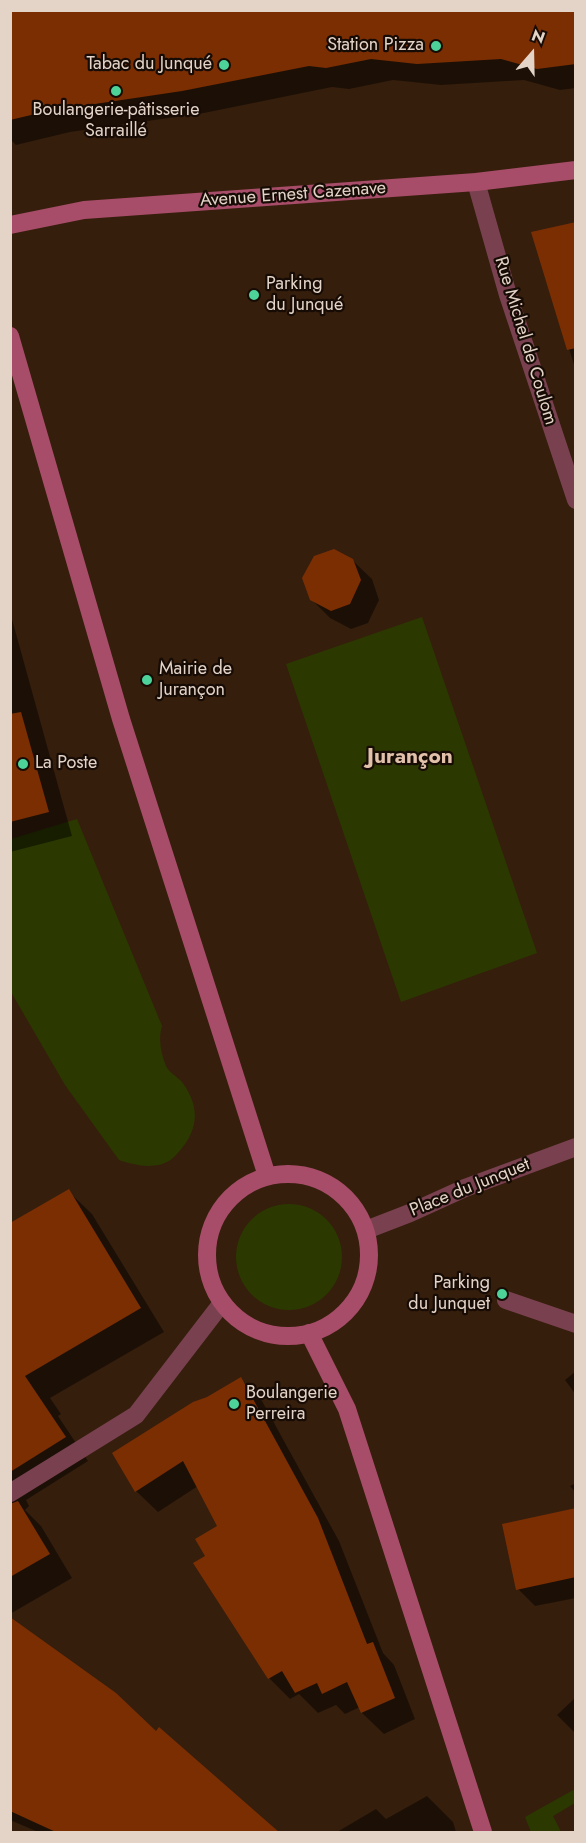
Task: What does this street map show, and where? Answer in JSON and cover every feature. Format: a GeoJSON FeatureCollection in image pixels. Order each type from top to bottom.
{"type":"FeatureCollection","features":[{"type":"Feature","properties":{"kind":"street","name":"Avenue Ernest Cazenave"},"geometry":{"type":"LineString","coordinates":[[10,225],[84,210],[476,182],[576,170]]}},
{"type":"Feature","properties":{"kind":"street","name":"Rue Michel de Coulom"},"geometry":{"type":"LineString","coordinates":[[476,182],[508,295],[576,500]]}},
{"type":"Feature","properties":{"kind":"street"},"geometry":{"type":"LineString","coordinates":[[10,336],[122,719],[267,1176]]}},
{"type":"Feature","properties":{"kind":"street","name":"Place du Junquet"},"geometry":{"type":"LineString","coordinates":[[366,1230],[465,1188],[576,1147]]}},
{"type":"Feature","properties":{"kind":"street"},"geometry":{"type":"LineString","coordinates":[[292,1174],[316,1178],[338,1191],[355,1209],[366,1230],[370,1256],[365,1282],[353,1305],[333,1322],[309,1333],[285,1336],[261,1332],[240,1320],[222,1303],[212,1282],[207,1259],[208,1237],[216,1216],[229,1198],[247,1184],[267,1176],[292,1174]]}},
{"type":"Feature","properties":{"kind":"street"},"geometry":{"type":"LineString","coordinates":[[506,1300],[576,1324]]}},
{"type":"Feature","properties":{"kind":"street"},"geometry":{"type":"LineString","coordinates":[[10,1493],[136,1415],[222,1303]]}},
{"type":"Feature","properties":{"kind":"street"},"geometry":{"type":"LineString","coordinates":[[309,1333],[347,1409],[483,1833]]}},
{"type":"Feature","properties":{"kind":"green space"},"geometry":{"type":"Polygon","coordinates":[[[422,617],[537,953],[401,1002],[286,664],[422,617]]]}},
{"type":"Feature","properties":{"kind":"green space"},"geometry":{"type":"Polygon","coordinates":[[[77,819],[162,1026],[161,1046],[166,1066],[182,1082],[193,1102],[195,1121],[189,1139],[175,1156],[163,1164],[148,1166],[119,1160],[65,1085],[11,992],[11,839],[77,819]]]}},
{"type":"Feature","properties":{"kind":"green space"},"geometry":{"type":"Polygon","coordinates":[[[289,1204],[309,1208],[327,1219],[338,1237],[342,1257],[338,1277],[327,1295],[309,1306],[289,1310],[269,1306],[251,1295],[240,1277],[236,1257],[240,1237],[251,1219],[269,1208],[289,1204]]]}},
{"type":"Feature","properties":{"kind":"green space"},"geometry":{"type":"Polygon","coordinates":[[[575,1789],[575,1803],[553,1816],[561,1832],[531,1832],[525,1817],[575,1789]]]}},
{"type":"Feature","properties":{"kind":"building"},"geometry":{"type":"Polygon","coordinates":[[[10,10],[576,10],[576,64],[537,69],[501,59],[417,64],[371,59],[326,68],[309,66],[182,91],[48,111],[10,120],[10,10]]]}},
{"type":"Feature","properties":{"kind":"building"},"geometry":{"type":"Polygon","coordinates":[[[576,222],[576,348],[567,350],[531,232],[576,222]]]}},
{"type":"Feature","properties":{"kind":"building"},"geometry":{"type":"Polygon","coordinates":[[[334,549],[353,559],[361,580],[350,604],[331,611],[310,600],[302,578],[314,556],[334,549]]]}},
{"type":"Feature","properties":{"kind":"building","name":"La Poste"},"geometry":{"type":"Polygon","coordinates":[[[21,712],[49,812],[10,822],[10,714],[21,712]]]}},
{"type":"Feature","properties":{"kind":"building"},"geometry":{"type":"Polygon","coordinates":[[[69,1189],[141,1308],[25,1376],[66,1437],[10,1472],[10,1223],[69,1189]]]}},
{"type":"Feature","properties":{"kind":"building"},"geometry":{"type":"Polygon","coordinates":[[[241,1377],[318,1518],[367,1644],[373,1642],[395,1698],[361,1713],[347,1682],[322,1694],[317,1683],[295,1693],[282,1671],[268,1679],[193,1563],[205,1556],[195,1539],[217,1526],[183,1461],[135,1492],[112,1453],[193,1402],[207,1397],[241,1377]]]}},
{"type":"Feature","properties":{"kind":"building"},"geometry":{"type":"Polygon","coordinates":[[[18,1501],[50,1554],[10,1577],[10,1504],[18,1501]]]}},
{"type":"Feature","properties":{"kind":"building"},"geometry":{"type":"Polygon","coordinates":[[[576,1508],[576,1577],[516,1590],[502,1524],[576,1508]]]}},
{"type":"Feature","properties":{"kind":"building"},"geometry":{"type":"Polygon","coordinates":[[[10,1617],[116,1693],[156,1731],[159,1727],[280,1833],[58,1833],[10,1811],[10,1617]]]}},
{"type":"Feature","properties":{"kind":"place","name":"Station Pizza"},"geometry":{"type":"Point","coordinates":[436,46]}},
{"type":"Feature","properties":{"kind":"place","name":"Tabac du Junqué"},"geometry":{"type":"Point","coordinates":[224,65]}},
{"type":"Feature","properties":{"kind":"place","name":"Boulangerie-pâtisserie Sarraillé"},"geometry":{"type":"Point","coordinates":[116,91]}},
{"type":"Feature","properties":{"kind":"place","name":"Parking du Junqué"},"geometry":{"type":"Point","coordinates":[254,295]}},
{"type":"Feature","properties":{"kind":"place","name":"Mairie de Jurançon"},"geometry":{"type":"Point","coordinates":[147,680]}},
{"type":"Feature","properties":{"kind":"place","name":"La Poste"},"geometry":{"type":"Point","coordinates":[23,764]}},
{"type":"Feature","properties":{"kind":"place","name":"Parking du Junquet"},"geometry":{"type":"Point","coordinates":[502,1294]}},
{"type":"Feature","properties":{"kind":"place","name":"Boulangerie Perreira"},"geometry":{"type":"Point","coordinates":[234,1404]}},
{"type":"Feature","properties":{"kind":"district","name":"Jurançon"},"geometry":{"type":"Point","coordinates":[410,758]}}]}
